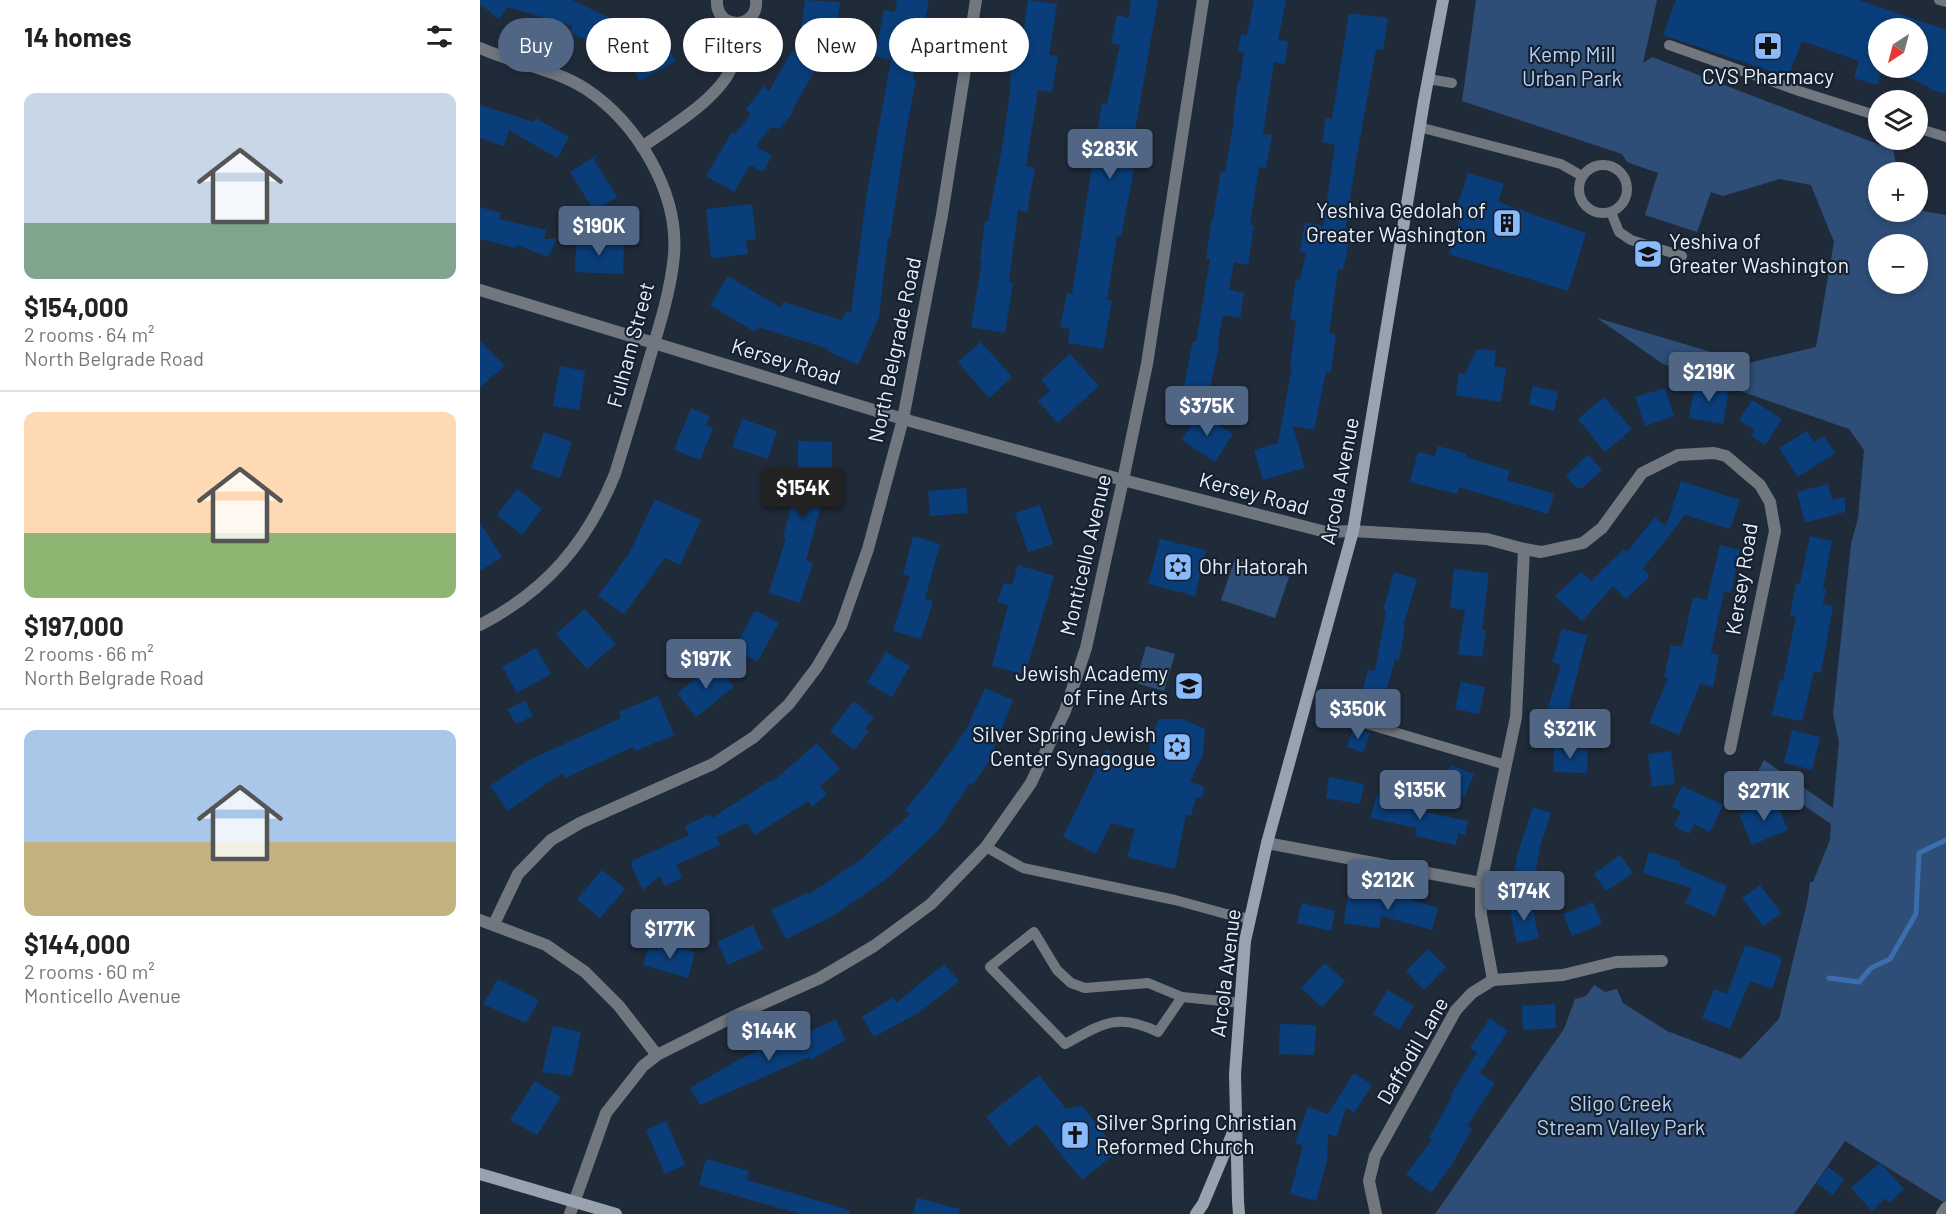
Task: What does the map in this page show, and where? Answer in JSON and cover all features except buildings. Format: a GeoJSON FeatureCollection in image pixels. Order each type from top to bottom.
{"type":"FeatureCollection","features":[{"type":"Feature","properties":{"kind":"street"},"geometry":{"type":"LineString","coordinates":[[717,0],[718,11],[722,18]]}},
{"type":"Feature","properties":{"kind":"street"},"geometry":{"type":"LineString","coordinates":[[751,18],[755,11],[756,0]]}},
{"type":"Feature","properties":{"kind":"street","name":"North Belgrade Road"},"geometry":{"type":"LineString","coordinates":[[494,924],[518,874],[551,840],[580,823],[713,764],[754,737],[789,704],[817,667],[841,626],[868,549],[903,418],[942,215],[976,0]]}},
{"type":"Feature","properties":{"kind":"street","name":"Monticello Avenue"},"geometry":{"type":"LineString","coordinates":[[572,1208],[606,1113],[643,1066],[657,1055],[737,1015],[820,978],[874,946],[931,904],[986,847],[1031,783],[1065,711],[1086,648],[1123,480],[1147,364],[1203,0]]}},
{"type":"Feature","properties":{"kind":"street","name":"Arcola Avenue"},"geometry":{"type":"LineString","coordinates":[[1239,1214],[1235,1074],[1245,941],[1267,843],[1353,531],[1419,127],[1443,0]]}},
{"type":"Feature","properties":{"kind":"street","name":"Fulham Street"},"geometry":{"type":"LineString","coordinates":[[480,48],[557,74],[586,90],[610,109],[642,147],[665,189],[673,232],[674,254],[662,317],[615,474],[605,499],[574,548],[553,573],[530,594],[480,625]]}},
{"type":"Feature","properties":{"kind":"street"},"geometry":{"type":"LineString","coordinates":[[642,147],[693,111],[724,82],[729,72]]}},
{"type":"Feature","properties":{"kind":"street","name":"Kersey Road"},"geometry":{"type":"LineString","coordinates":[[480,290],[903,418],[1123,480],[1326,532],[1353,531],[1487,539],[1541,552],[1583,543],[1602,528],[1642,474],[1678,455],[1714,453],[1726,456],[1760,485],[1770,502],[1775,531],[1730,749]]}},
{"type":"Feature","properties":{"kind":"street"},"geometry":{"type":"LineString","coordinates":[[1524,549],[1516,717],[1481,883],[1481,915],[1492,980],[1563,975],[1616,962],[1662,961]]}},
{"type":"Feature","properties":{"kind":"street"},"geometry":{"type":"LineString","coordinates":[[1267,843],[1481,883]]}},
{"type":"Feature","properties":{"kind":"street"},"geometry":{"type":"LineString","coordinates":[[480,920],[546,945],[585,972],[620,1006],[657,1055]]}},
{"type":"Feature","properties":{"kind":"street","name":"Daffodil Lane"},"geometry":{"type":"LineString","coordinates":[[1376,1214],[1370,1181],[1375,1156],[1456,1010],[1472,993],[1492,980]]}},
{"type":"Feature","properties":{"kind":"street"},"geometry":{"type":"LineString","coordinates":[[1196,1214],[1208,1193],[1236,1126]]}},
{"type":"Feature","properties":{"kind":"street"},"geometry":{"type":"LineString","coordinates":[[480,1174],[572,1208],[616,1214]]}},
{"type":"Feature","properties":{"kind":"street"},"geometry":{"type":"LineString","coordinates":[[1942,1214],[1946,1208]]}},
{"type":"Feature","properties":{"kind":"lane"},"geometry":{"type":"LineString","coordinates":[[1939,0],[1946,2]]}},
{"type":"Feature","properties":{"kind":"lane"},"geometry":{"type":"LineString","coordinates":[[1669,45],[1868,113]]}},
{"type":"Feature","properties":{"kind":"lane"},"geometry":{"type":"LineString","coordinates":[[1428,79],[1452,83]]}},
{"type":"Feature","properties":{"kind":"lane"},"geometry":{"type":"LineString","coordinates":[[1419,127],[1561,164],[1582,176]]}},
{"type":"Feature","properties":{"kind":"lane"},"geometry":{"type":"LineString","coordinates":[[1928,131],[1946,137]]}},
{"type":"Feature","properties":{"kind":"lane"},"geometry":{"type":"LineString","coordinates":[[1595,166],[1612,166],[1624,177],[1627,185],[1624,202],[1611,212],[1596,212],[1584,204],[1578,190],[1582,176],[1588,169],[1595,166]]}},
{"type":"Feature","properties":{"kind":"lane"},"geometry":{"type":"LineString","coordinates":[[1611,212],[1619,232],[1631,240],[1682,256]]}},
{"type":"Feature","properties":{"kind":"lane"},"geometry":{"type":"LineString","coordinates":[[1360,722],[1506,765]]}},
{"type":"Feature","properties":{"kind":"lane"},"geometry":{"type":"LineString","coordinates":[[986,847],[1023,868],[1250,918]]}},
{"type":"Feature","properties":{"kind":"lane"},"geometry":{"type":"LineString","coordinates":[[1182,997],[1158,1032],[1139,1023],[1118,1021],[1100,1025],[1065,1044],[990,967],[1034,932],[1057,970],[1071,983],[1085,988],[1148,983],[1182,997],[1240,1004]]}},
{"type":"Feature","properties":{"kind":"green space"},"geometry":{"type":"Polygon","coordinates":[[[1476,0],[1657,0],[1643,63],[1652,57],[1868,140],[1868,150],[1893,150],[1896,162],[1868,162],[1868,222],[1928,222],[1928,212],[1946,215],[1946,1204],[1845,1141],[1794,1214],[1435,1214],[1564,1029],[1575,999],[1586,996],[1594,985],[1605,992],[1617,989],[1623,1003],[1667,1031],[1741,1059],[1779,1019],[1810,882],[1813,882],[1830,840],[1831,824],[1757,773],[1764,760],[1833,808],[1839,742],[1833,714],[1851,544],[1858,518],[1864,450],[1849,429],[1663,364],[1597,318],[1748,363],[1816,347],[1834,242],[1811,185],[1780,179],[1723,196],[1711,192],[1697,232],[1645,215],[1658,173],[1627,162],[1622,154],[1462,101],[1476,0]]]}},
{"type":"Feature","properties":{"kind":"green space"},"geometry":{"type":"Polygon","coordinates":[[[1235,559],[1289,577],[1275,618],[1221,600],[1235,559]]]}},
{"type":"Feature","properties":{"kind":"green space"},"geometry":{"type":"Polygon","coordinates":[[[1146,646],[1175,654],[1164,691],[1136,683],[1146,646]]]}},
{"type":"Feature","properties":{"kind":"waterway"},"geometry":{"type":"LineString","coordinates":[[1829,978],[1859,982],[1871,968],[1890,959],[1916,914],[1919,853],[1946,840]]}},
{"type":"Feature","properties":{"kind":"place","name":"CVS Pharmacy"},"geometry":{"type":"Point","coordinates":[1768,46]}},
{"type":"Feature","properties":{"kind":"place","name":"Yeshiva Gedolah of Greater Washington"},"geometry":{"type":"Point","coordinates":[1507,223]}},
{"type":"Feature","properties":{"kind":"place","name":"Yeshiva of Greater Washington"},"geometry":{"type":"Point","coordinates":[1648,254]}},
{"type":"Feature","properties":{"kind":"place","name":"Ohr Hatorah"},"geometry":{"type":"Point","coordinates":[1178,567]}},
{"type":"Feature","properties":{"kind":"place","name":"Jewish Academy of Fine Arts"},"geometry":{"type":"Point","coordinates":[1189,686]}},
{"type":"Feature","properties":{"kind":"place","name":"Silver Spring Jewish Center Synagogue"},"geometry":{"type":"Point","coordinates":[1177,747]}},
{"type":"Feature","properties":{"kind":"place","name":"Silver Spring Christian Reformed Church"},"geometry":{"type":"Point","coordinates":[1075,1135]}},
{"type":"Feature","properties":{"kind":"park label","name":"Kemp Mill Urban Park"},"geometry":{"type":"Point","coordinates":[1572,67]}},
{"type":"Feature","properties":{"kind":"park label","name":"Sligo Creek Stream Valley Park"},"geometry":{"type":"Point","coordinates":[1621,1116]}}]}
